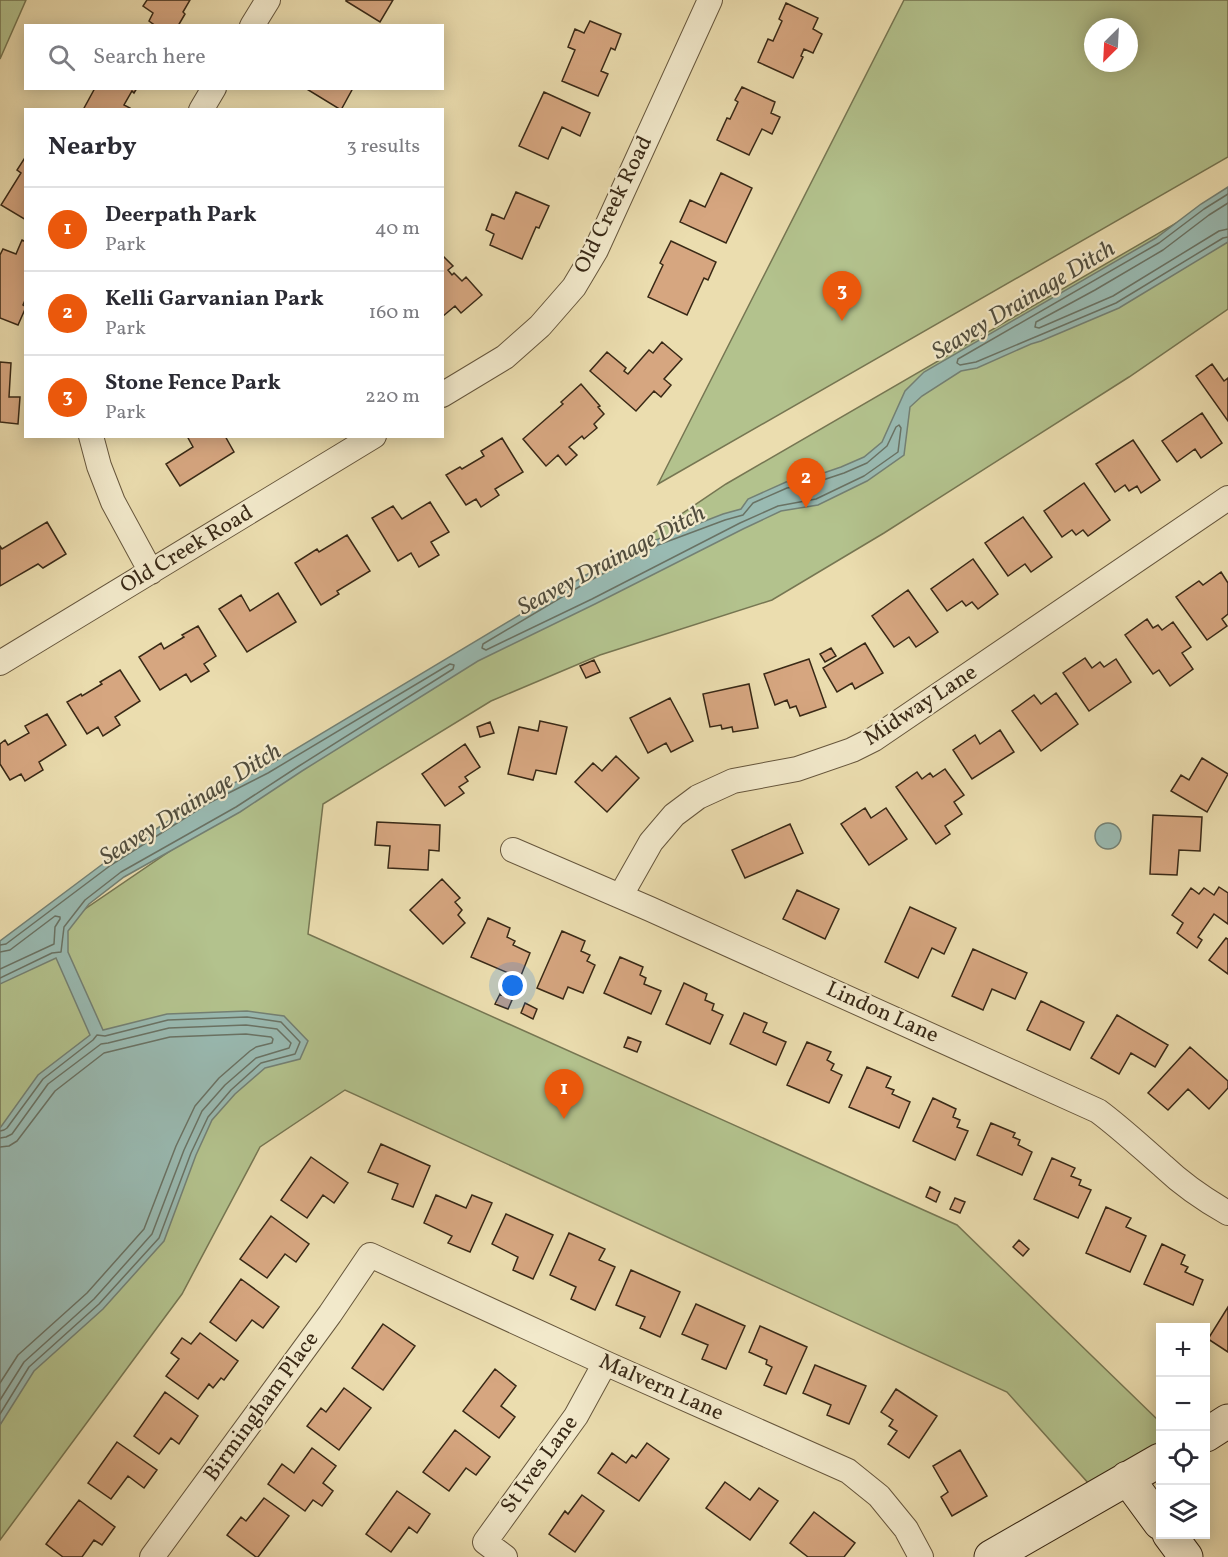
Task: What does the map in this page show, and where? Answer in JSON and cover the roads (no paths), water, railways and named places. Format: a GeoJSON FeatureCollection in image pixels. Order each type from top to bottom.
{"type":"FeatureCollection","features":[{"type":"Feature","properties":{"kind":"street"},"geometry":{"type":"LineString","coordinates":[[253,24],[268,0]]}},
{"type":"Feature","properties":{"kind":"street","name":"Old Creek Road"},"geometry":{"type":"LineString","coordinates":[[444,394],[505,357],[540,326],[574,286],[596,250],[710,0]]}},
{"type":"Feature","properties":{"kind":"street"},"geometry":{"type":"LineString","coordinates":[[202,108],[213,90]]}},
{"type":"Feature","properties":{"kind":"street"},"geometry":{"type":"LineString","coordinates":[[92,438],[99,466],[113,502],[151,572]]}},
{"type":"Feature","properties":{"kind":"street","name":"Old Creek Road"},"geometry":{"type":"LineString","coordinates":[[0,663],[371,438]]}},
{"type":"Feature","properties":{"kind":"street","name":"Midway Lane"},"geometry":{"type":"LineString","coordinates":[[621,896],[651,842],[674,815],[698,797],[733,781],[797,769],[852,750],[874,739],[1228,498]]}},
{"type":"Feature","properties":{"kind":"street","name":"Lindon Lane"},"geometry":{"type":"LineString","coordinates":[[513,850],[621,896],[1098,1111],[1119,1126],[1165,1168],[1215,1206],[1228,1213]]}},
{"type":"Feature","properties":{"kind":"street","name":"Malvern Lane"},"geometry":{"type":"LineString","coordinates":[[370,1255],[848,1471],[879,1496],[906,1529],[921,1557]]}},
{"type":"Feature","properties":{"kind":"street","name":"Birmingham Place"},"geometry":{"type":"LineString","coordinates":[[152,1557],[330,1314],[370,1255]]}},
{"type":"Feature","properties":{"kind":"street","name":"St Ives Lane"},"geometry":{"type":"LineString","coordinates":[[505,1557],[485,1542],[576,1416],[605,1363]]}},
{"type":"Feature","properties":{"kind":"street"},"geometry":{"type":"LineString","coordinates":[[1210,1433],[1228,1421]]}},
{"type":"Feature","properties":{"kind":"street"},"geometry":{"type":"LineString","coordinates":[[991,1557],[1156,1463]]}},
{"type":"Feature","properties":{"kind":"street"},"geometry":{"type":"LineString","coordinates":[[1127,1478],[1156,1516]]}},
{"type":"Feature","properties":{"kind":"street"},"geometry":{"type":"LineString","coordinates":[[1173,1539],[1186,1557]]}},
{"type":"Feature","properties":{"kind":"water"},"geometry":{"type":"Polygon","coordinates":[[[1228,187],[1228,242],[1119,308],[977,368],[961,371],[922,396],[910,407],[904,455],[867,481],[818,505],[781,511],[478,661],[240,812],[124,877],[89,904],[68,931],[68,952],[103,1030],[167,1014],[247,1011],[284,1016],[308,1041],[300,1059],[265,1068],[235,1094],[212,1120],[196,1155],[164,1241],[103,1309],[34,1371],[0,1425],[0,1128],[38,1075],[90,1035],[56,958],[0,984],[0,941],[108,860],[204,798],[264,768],[586,575],[656,540],[741,509],[748,499],[786,482],[809,478],[864,457],[882,442],[905,391],[924,372],[1156,238],[1228,187]]]}},
{"type":"Feature","properties":{"kind":"water"},"geometry":{"type":"Polygon","coordinates":[[[1108,823],[1117,827],[1121,836],[1117,845],[1108,849],[1099,845],[1095,836],[1099,827],[1108,823]]]}},
{"type":"Feature","properties":{"kind":"place","name":"Stone Fence Park"},"geometry":{"type":"Point","coordinates":[842,321]}},
{"type":"Feature","properties":{"kind":"place","name":"Kelli Garvanian Park"},"geometry":{"type":"Point","coordinates":[806,508]}},
{"type":"Feature","properties":{"kind":"place","name":"Deerpath Park"},"geometry":{"type":"Point","coordinates":[564,1119]}},
{"type":"Feature","properties":{"kind":"water label","name":"Seavey Drainage Ditch"},"geometry":{"type":"Point","coordinates":[1024,301]}},
{"type":"Feature","properties":{"kind":"water label","name":"Seavey Drainage Ditch"},"geometry":{"type":"Point","coordinates":[612,561]}},
{"type":"Feature","properties":{"kind":"water label","name":"Seavey Drainage Ditch"},"geometry":{"type":"Point","coordinates":[191,805]}}]}
